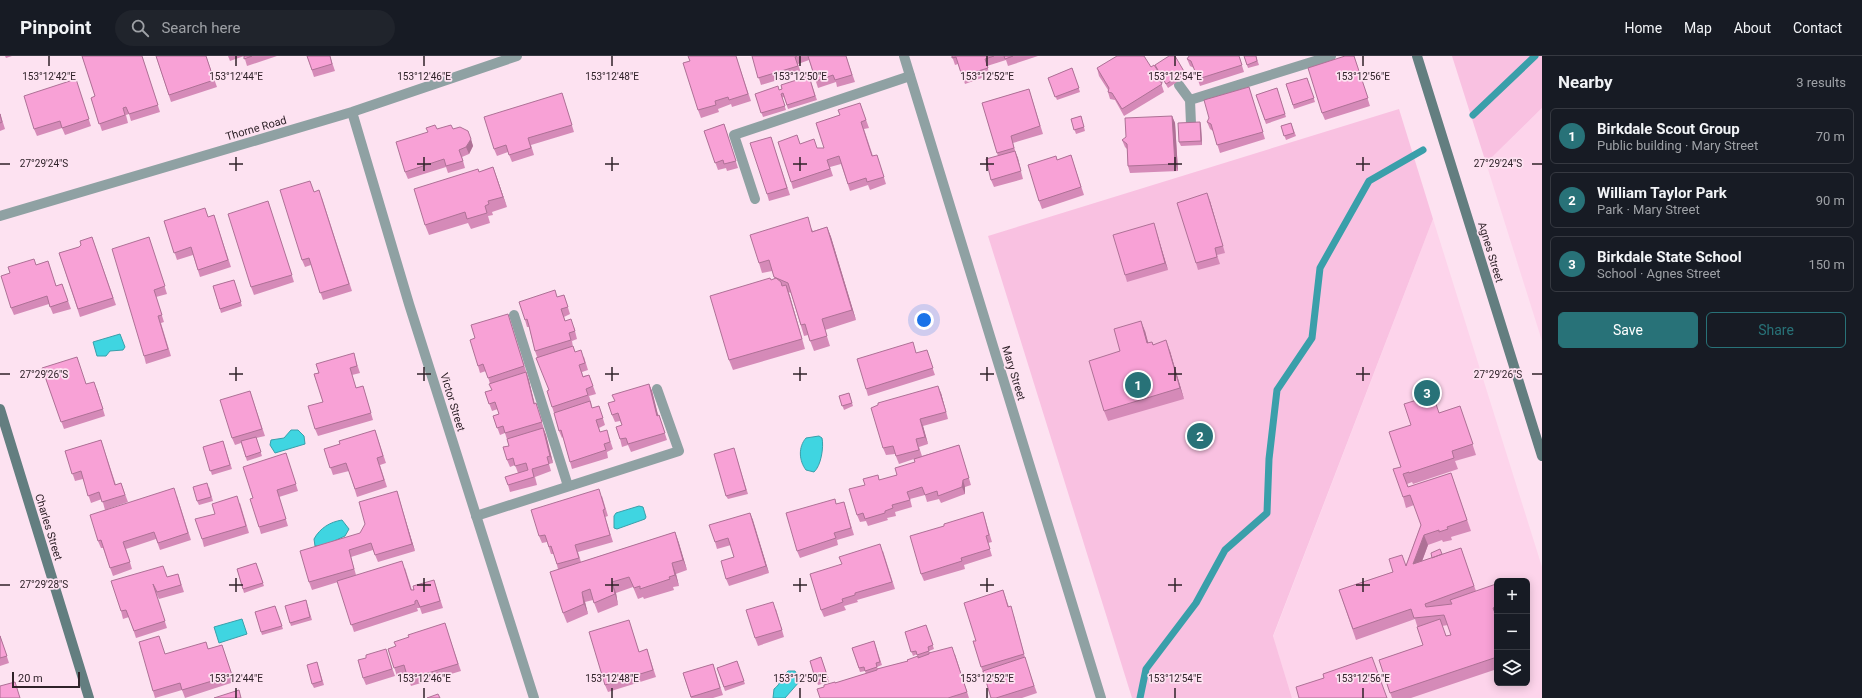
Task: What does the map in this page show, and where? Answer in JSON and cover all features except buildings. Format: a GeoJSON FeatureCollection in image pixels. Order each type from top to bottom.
{"type":"FeatureCollection","features":[{"type":"Feature","properties":{"kind":"street","name":"Thorne Road"},"geometry":{"type":"LineString","coordinates":[[0,216],[352,112],[517,56]]}},
{"type":"Feature","properties":{"kind":"street","name":"Mary Street"},"geometry":{"type":"LineString","coordinates":[[904,56],[1101,698]]}},
{"type":"Feature","properties":{"kind":"street"},"geometry":{"type":"LineString","coordinates":[[1190,100],[1331,56]]}},
{"type":"Feature","properties":{"kind":"street","name":"Agnes Street"},"geometry":{"type":"LineString","coordinates":[[1417,56],[1542,456]]}},
{"type":"Feature","properties":{"kind":"street"},"geometry":{"type":"LineString","coordinates":[[755,199],[734,135],[910,76]]}},
{"type":"Feature","properties":{"kind":"street"},"geometry":{"type":"LineString","coordinates":[[1178,85],[1190,100],[1191,124]]}},
{"type":"Feature","properties":{"kind":"street","name":"Victor Street"},"geometry":{"type":"LineString","coordinates":[[352,112],[409,304],[534,698]]}},
{"type":"Feature","properties":{"kind":"street"},"geometry":{"type":"LineString","coordinates":[[514,315],[568,486]]}},
{"type":"Feature","properties":{"kind":"street"},"geometry":{"type":"LineString","coordinates":[[476,516],[679,451],[657,389]]}},
{"type":"Feature","properties":{"kind":"street","name":"Charles Street"},"geometry":{"type":"LineString","coordinates":[[0,409],[89,698]]}},
{"type":"Feature","properties":{"kind":"shaded area"},"geometry":{"type":"Polygon","coordinates":[[[1452,56],[1542,56],[1542,108],[1486,163],[1452,56]]]}},
{"type":"Feature","properties":{"kind":"shaded area"},"geometry":{"type":"Polygon","coordinates":[[[1542,108],[1542,341],[1486,163],[1542,108]]]}},
{"type":"Feature","properties":{"kind":"shaded area"},"geometry":{"type":"Polygon","coordinates":[[[1399,109],[1433,219],[1273,636],[1292,698],[1132,698],[988,236],[1399,109]]]}},
{"type":"Feature","properties":{"kind":"shaded area"},"geometry":{"type":"Polygon","coordinates":[[[1433,219],[1542,567],[1542,698],[1292,698],[1273,637],[1433,219]]]}},
{"type":"Feature","properties":{"kind":"water"},"geometry":{"type":"Polygon","coordinates":[[[120,334],[125,347],[123,350],[110,351],[106,356],[97,356],[93,342],[120,334]]]}},
{"type":"Feature","properties":{"kind":"water"},"geometry":{"type":"Polygon","coordinates":[[[291,430],[298,430],[304,436],[305,444],[275,453],[270,445],[271,440],[284,438],[291,430]]]}},
{"type":"Feature","properties":{"kind":"water"},"geometry":{"type":"Polygon","coordinates":[[[819,436],[822,438],[823,446],[818,465],[814,472],[806,470],[800,454],[803,442],[806,438],[819,436]]]}},
{"type":"Feature","properties":{"kind":"water"},"geometry":{"type":"Polygon","coordinates":[[[639,506],[643,507],[646,517],[645,519],[617,529],[614,528],[614,516],[616,513],[639,506]]]}},
{"type":"Feature","properties":{"kind":"water"},"geometry":{"type":"Polygon","coordinates":[[[342,520],[349,529],[345,536],[323,546],[315,546],[314,539],[322,529],[333,522],[342,520]]]}},
{"type":"Feature","properties":{"kind":"water"},"geometry":{"type":"Polygon","coordinates":[[[242,619],[247,634],[219,643],[214,627],[242,619]]]}},
{"type":"Feature","properties":{"kind":"water"},"geometry":{"type":"Polygon","coordinates":[[[788,671],[795,671],[799,677],[799,682],[785,698],[773,698],[774,689],[788,671]]]}},
{"type":"Feature","properties":{"kind":"waterway"},"geometry":{"type":"LineString","coordinates":[[1473,115],[1535,56]]}},
{"type":"Feature","properties":{"kind":"waterway"},"geometry":{"type":"LineString","coordinates":[[1140,698],[1146,669],[1196,603],[1225,550],[1267,513],[1269,459],[1277,390],[1312,338],[1320,268],[1369,181],[1423,150]]}},
{"type":"Feature","properties":{"kind":"place","name":"Birkdale Scout Group"},"geometry":{"type":"Point","coordinates":[1138,385]}},
{"type":"Feature","properties":{"kind":"place","name":"Birkdale State School"},"geometry":{"type":"Point","coordinates":[1427,393]}},
{"type":"Feature","properties":{"kind":"place","name":"William Taylor Park"},"geometry":{"type":"Point","coordinates":[1200,436]}}]}
